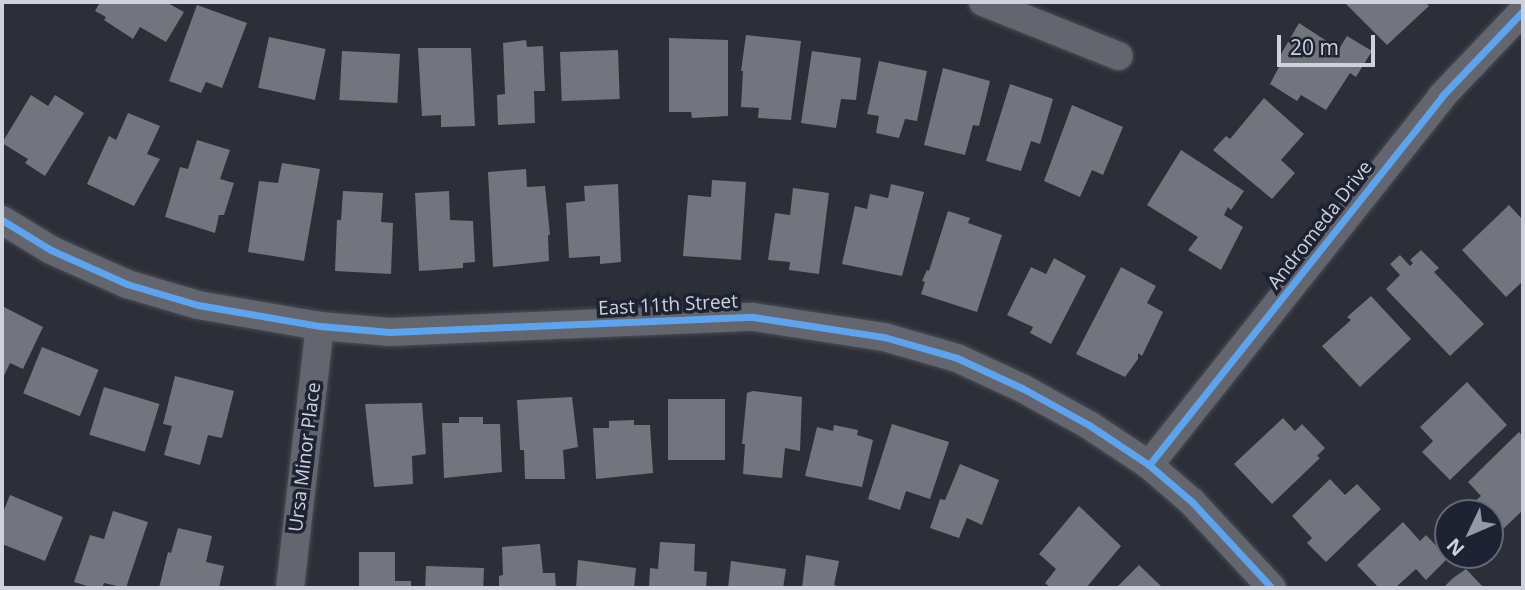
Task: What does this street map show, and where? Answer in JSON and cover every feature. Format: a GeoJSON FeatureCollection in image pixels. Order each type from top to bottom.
{"type":"FeatureCollection","features":[{"type":"Feature","properties":{"kind":"street"},"geometry":{"type":"LineString","coordinates":[[983,2],[1119,56]]}},
{"type":"Feature","properties":{"kind":"street","name":"Andromeda Drive"},"geometry":{"type":"LineString","coordinates":[[1149,465],[1442,96],[1523,11]]}},
{"type":"Feature","properties":{"kind":"street","name":"East 11th Street"},"geometry":{"type":"LineString","coordinates":[[2,220],[51,250],[127,284],[198,305],[320,326],[390,332],[752,317],[884,337],[957,358],[1022,388],[1088,425],[1149,465],[1192,502],[1272,588]]}},
{"type":"Feature","properties":{"kind":"street","name":"Ursa Minor Place"},"geometry":{"type":"LineString","coordinates":[[290,588],[320,326]]}},
{"type":"Feature","properties":{"kind":"building"},"geometry":{"type":"Polygon","coordinates":[[[100,2],[166,2],[184,12],[166,42],[140,27],[133,39],[95,11],[100,2]]]}},
{"type":"Feature","properties":{"kind":"building"},"geometry":{"type":"Polygon","coordinates":[[[1344,2],[1425,2],[1429,6],[1387,45],[1344,2]]]}},
{"type":"Feature","properties":{"kind":"building"},"geometry":{"type":"Polygon","coordinates":[[[197,5],[247,23],[222,88],[206,82],[201,93],[169,81],[197,5]]]}},
{"type":"Feature","properties":{"kind":"building"},"geometry":{"type":"Polygon","coordinates":[[[1299,23],[1339,49],[1347,36],[1372,51],[1356,77],[1350,73],[1326,110],[1301,95],[1297,101],[1270,84],[1280,65],[1277,61],[1299,23]]]}},
{"type":"Feature","properties":{"kind":"building"},"geometry":{"type":"Polygon","coordinates":[[[746,35],[801,41],[791,120],[758,118],[759,108],[741,107],[741,71],[746,35]]]}},
{"type":"Feature","properties":{"kind":"building"},"geometry":{"type":"Polygon","coordinates":[[[269,37],[326,49],[315,100],[258,88],[269,37]]]}},
{"type":"Feature","properties":{"kind":"building"},"geometry":{"type":"Polygon","coordinates":[[[669,38],[728,40],[728,116],[692,118],[691,112],[669,112],[669,38]]]}},
{"type":"Feature","properties":{"kind":"building"},"geometry":{"type":"Polygon","coordinates":[[[526,40],[527,47],[543,46],[545,91],[534,91],[535,123],[498,125],[497,95],[505,94],[503,43],[526,40]]]}},
{"type":"Feature","properties":{"kind":"building"},"geometry":{"type":"Polygon","coordinates":[[[418,48],[471,48],[475,126],[441,127],[441,115],[422,116],[418,48]]]}},
{"type":"Feature","properties":{"kind":"building"},"geometry":{"type":"Polygon","coordinates":[[[618,50],[620,99],[562,101],[560,52],[618,50]]]}},
{"type":"Feature","properties":{"kind":"building"},"geometry":{"type":"Polygon","coordinates":[[[342,51],[400,54],[397,103],[339,100],[342,51]]]}},
{"type":"Feature","properties":{"kind":"building"},"geometry":{"type":"Polygon","coordinates":[[[812,51],[861,58],[856,100],[841,99],[836,128],[801,123],[812,51]]]}},
{"type":"Feature","properties":{"kind":"building"},"geometry":{"type":"Polygon","coordinates":[[[879,61],[927,71],[917,121],[905,119],[899,138],[876,133],[879,116],[867,114],[879,61]]]}},
{"type":"Feature","properties":{"kind":"building"},"geometry":{"type":"Polygon","coordinates":[[[943,68],[990,81],[979,126],[973,125],[965,155],[924,145],[943,68]]]}},
{"type":"Feature","properties":{"kind":"building"},"geometry":{"type":"Polygon","coordinates":[[[1010,84],[1053,99],[1040,144],[1031,141],[1021,171],[986,161],[1010,84]]]}},
{"type":"Feature","properties":{"kind":"building"},"geometry":{"type":"Polygon","coordinates":[[[31,95],[48,106],[55,95],[84,113],[45,176],[25,163],[28,159],[2,143],[31,95]]]}},
{"type":"Feature","properties":{"kind":"building"},"geometry":{"type":"Polygon","coordinates":[[[1264,98],[1304,134],[1281,160],[1295,173],[1272,199],[1213,150],[1226,136],[1230,139],[1264,98]]]}},
{"type":"Feature","properties":{"kind":"building"},"geometry":{"type":"Polygon","coordinates":[[[1072,105],[1123,127],[1103,175],[1092,170],[1080,197],[1044,181],[1072,105]]]}},
{"type":"Feature","properties":{"kind":"building"},"geometry":{"type":"Polygon","coordinates":[[[128,113],[160,126],[147,154],[160,159],[134,206],[87,184],[109,136],[116,140],[128,113]]]}},
{"type":"Feature","properties":{"kind":"building"},"geometry":{"type":"Polygon","coordinates":[[[197,140],[230,150],[220,179],[234,183],[224,215],[219,215],[215,233],[165,217],[180,167],[188,169],[197,140]]]}},
{"type":"Feature","properties":{"kind":"building"},"geometry":{"type":"Polygon","coordinates":[[[1181,150],[1244,191],[1231,210],[1228,207],[1224,215],[1243,227],[1221,270],[1188,250],[1198,237],[1147,205],[1181,150]]]}},
{"type":"Feature","properties":{"kind":"building"},"geometry":{"type":"Polygon","coordinates":[[[282,163],[320,169],[304,261],[248,252],[259,181],[278,183],[282,163]]]}},
{"type":"Feature","properties":{"kind":"building"},"geometry":{"type":"Polygon","coordinates":[[[526,169],[527,187],[545,186],[550,235],[549,261],[493,267],[488,172],[526,169]]]}},
{"type":"Feature","properties":{"kind":"building"},"geometry":{"type":"Polygon","coordinates":[[[712,180],[746,182],[741,260],[683,256],[688,195],[711,197],[712,180]]]}},
{"type":"Feature","properties":{"kind":"building"},"geometry":{"type":"Polygon","coordinates":[[[618,184],[621,262],[600,264],[600,256],[569,258],[566,203],[585,201],[584,186],[618,184]]]}},
{"type":"Feature","properties":{"kind":"building"},"geometry":{"type":"Polygon","coordinates":[[[891,184],[924,192],[902,276],[842,264],[855,206],[867,209],[870,194],[888,198],[891,184]]]}},
{"type":"Feature","properties":{"kind":"building"},"geometry":{"type":"Polygon","coordinates":[[[793,188],[829,193],[819,274],[789,270],[790,262],[768,260],[775,213],[790,215],[793,188]]]}},
{"type":"Feature","properties":{"kind":"building"},"geometry":{"type":"Polygon","coordinates":[[[343,191],[383,193],[381,222],[393,223],[391,274],[335,271],[337,220],[341,220],[343,191]]]}},
{"type":"Feature","properties":{"kind":"building"},"geometry":{"type":"Polygon","coordinates":[[[449,191],[450,220],[473,221],[475,262],[463,263],[463,268],[419,271],[415,193],[449,191]]]}},
{"type":"Feature","properties":{"kind":"building"},"geometry":{"type":"Polygon","coordinates":[[[1509,205],[1523,220],[1523,281],[1506,297],[1462,250],[1509,205]]]}},
{"type":"Feature","properties":{"kind":"building"},"geometry":{"type":"Polygon","coordinates":[[[948,211],[970,218],[968,223],[1002,235],[977,312],[921,294],[925,282],[922,281],[927,270],[929,271],[948,211]]]}},
{"type":"Feature","properties":{"kind":"building"},"geometry":{"type":"Polygon","coordinates":[[[1421,250],[1439,268],[1434,272],[1484,324],[1450,356],[1386,289],[1400,275],[1390,264],[1400,255],[1410,266],[1413,263],[1410,260],[1421,250]]]}},
{"type":"Feature","properties":{"kind":"building"},"geometry":{"type":"Polygon","coordinates":[[[1054,258],[1086,276],[1051,344],[1030,333],[1033,327],[1007,315],[1031,267],[1046,274],[1054,258]]]}},
{"type":"Feature","properties":{"kind":"building"},"geometry":{"type":"Polygon","coordinates":[[[1121,267],[1156,286],[1147,303],[1163,312],[1142,356],[1138,353],[1138,359],[1125,377],[1076,354],[1121,267]]]}},
{"type":"Feature","properties":{"kind":"building"},"geometry":{"type":"Polygon","coordinates":[[[1371,296],[1411,339],[1360,387],[1322,346],[1351,320],[1347,317],[1371,296]]]}},
{"type":"Feature","properties":{"kind":"building"},"geometry":{"type":"Polygon","coordinates":[[[2,306],[43,327],[23,369],[10,363],[2,380],[2,306]]]}},
{"type":"Feature","properties":{"kind":"building"},"geometry":{"type":"Polygon","coordinates":[[[42,347],[99,370],[80,416],[23,393],[42,347]]]}},
{"type":"Feature","properties":{"kind":"building"},"geometry":{"type":"Polygon","coordinates":[[[175,376],[234,391],[222,438],[208,435],[200,465],[164,455],[172,426],[163,424],[175,376]]]}},
{"type":"Feature","properties":{"kind":"building"},"geometry":{"type":"Polygon","coordinates":[[[1467,382],[1507,425],[1450,480],[1422,452],[1433,441],[1420,427],[1467,382]]]}},
{"type":"Feature","properties":{"kind":"building"},"geometry":{"type":"Polygon","coordinates":[[[104,387],[159,404],[145,452],[89,435],[104,387]]]}},
{"type":"Feature","properties":{"kind":"building"},"geometry":{"type":"Polygon","coordinates":[[[753,391],[802,397],[800,451],[785,448],[782,478],[743,474],[745,444],[742,444],[747,393],[753,391]]]}},
{"type":"Feature","properties":{"kind":"building"},"geometry":{"type":"Polygon","coordinates":[[[572,397],[578,447],[563,450],[565,479],[525,479],[517,400],[572,397]]]}},
{"type":"Feature","properties":{"kind":"building"},"geometry":{"type":"Polygon","coordinates":[[[668,399],[725,399],[725,460],[668,460],[668,399]]]}},
{"type":"Feature","properties":{"kind":"building"},"geometry":{"type":"Polygon","coordinates":[[[422,403],[426,454],[412,456],[413,484],[374,487],[365,404],[422,403]]]}},
{"type":"Feature","properties":{"kind":"building"},"geometry":{"type":"Polygon","coordinates":[[[459,417],[483,417],[483,424],[500,424],[502,472],[444,478],[442,423],[459,423],[459,417]]]}},
{"type":"Feature","properties":{"kind":"building"},"geometry":{"type":"Polygon","coordinates":[[[1283,418],[1295,431],[1302,424],[1325,448],[1317,456],[1320,458],[1272,504],[1234,464],[1283,418]]]}},
{"type":"Feature","properties":{"kind":"building"},"geometry":{"type":"Polygon","coordinates":[[[634,420],[634,425],[650,425],[653,473],[596,479],[593,428],[609,428],[609,421],[634,420]]]}},
{"type":"Feature","properties":{"kind":"building"},"geometry":{"type":"Polygon","coordinates":[[[892,424],[949,442],[930,499],[906,491],[900,510],[868,499],[892,424]]]}},
{"type":"Feature","properties":{"kind":"building"},"geometry":{"type":"Polygon","coordinates":[[[834,425],[858,430],[857,435],[873,440],[862,487],[805,476],[817,427],[833,431],[834,425]]]}},
{"type":"Feature","properties":{"kind":"building"},"geometry":{"type":"Polygon","coordinates":[[[1519,432],[1523,437],[1523,510],[1504,528],[1504,499],[1478,499],[1481,496],[1468,482],[1519,432]]]}},
{"type":"Feature","properties":{"kind":"building"},"geometry":{"type":"Polygon","coordinates":[[[960,464],[999,480],[982,525],[967,518],[959,538],[930,528],[940,499],[945,500],[960,464]]]}},
{"type":"Feature","properties":{"kind":"building"},"geometry":{"type":"Polygon","coordinates":[[[1330,479],[1345,495],[1357,484],[1381,509],[1326,562],[1307,543],[1312,538],[1292,516],[1330,479]]]}},
{"type":"Feature","properties":{"kind":"building"},"geometry":{"type":"Polygon","coordinates":[[[10,495],[63,517],[45,561],[2,544],[2,515],[10,495]]]}},
{"type":"Feature","properties":{"kind":"building"},"geometry":{"type":"Polygon","coordinates":[[[1079,506],[1121,546],[1086,588],[1051,588],[1045,583],[1056,569],[1039,554],[1079,506]]]}},
{"type":"Feature","properties":{"kind":"building"},"geometry":{"type":"Polygon","coordinates":[[[113,511],[148,522],[126,588],[104,583],[102,588],[94,588],[74,582],[90,535],[104,539],[113,511]]]}},
{"type":"Feature","properties":{"kind":"building"},"geometry":{"type":"Polygon","coordinates":[[[1403,522],[1420,541],[1426,535],[1434,543],[1434,569],[1437,569],[1426,580],[1416,569],[1395,588],[1379,588],[1357,565],[1403,522]]]}},
{"type":"Feature","properties":{"kind":"building"},"geometry":{"type":"Polygon","coordinates":[[[178,528],[212,536],[206,562],[224,566],[219,588],[159,588],[168,552],[171,553],[178,528]]]}},
{"type":"Feature","properties":{"kind":"building"},"geometry":{"type":"Polygon","coordinates":[[[660,542],[695,544],[694,571],[707,572],[706,588],[649,588],[650,568],[658,569],[660,542]]]}},
{"type":"Feature","properties":{"kind":"building"},"geometry":{"type":"Polygon","coordinates":[[[540,544],[543,573],[555,573],[556,588],[499,588],[499,576],[503,575],[502,547],[540,544]]]}},
{"type":"Feature","properties":{"kind":"building"},"geometry":{"type":"Polygon","coordinates":[[[359,552],[395,552],[395,581],[411,581],[411,588],[359,588],[359,552]]]}},
{"type":"Feature","properties":{"kind":"building"},"geometry":{"type":"Polygon","coordinates":[[[806,555],[839,561],[834,585],[845,588],[802,588],[806,555]]]}},
{"type":"Feature","properties":{"kind":"building"},"geometry":{"type":"Polygon","coordinates":[[[578,560],[636,568],[634,588],[576,588],[578,560]]]}},
{"type":"Feature","properties":{"kind":"building"},"geometry":{"type":"Polygon","coordinates":[[[731,561],[786,569],[783,588],[728,588],[731,561]]]}},
{"type":"Feature","properties":{"kind":"building"},"geometry":{"type":"Polygon","coordinates":[[[1139,565],[1163,588],[1116,588],[1139,565]]]}},
{"type":"Feature","properties":{"kind":"building"},"geometry":{"type":"Polygon","coordinates":[[[426,566],[484,568],[483,588],[425,588],[426,566]]]}},
{"type":"Feature","properties":{"kind":"building"},"geometry":{"type":"Polygon","coordinates":[[[1466,569],[1484,588],[1443,588],[1466,569]]]}},
{"type":"Feature","properties":{"kind":"cycle path"},"geometry":{"type":"LineString","coordinates":[[1149,465],[1442,96],[1523,11]]}},
{"type":"Feature","properties":{"kind":"cycle path"},"geometry":{"type":"LineString","coordinates":[[2,220],[51,250],[127,284],[198,305],[320,326],[390,332],[753,317],[884,337],[957,358],[1022,388],[1089,425],[1149,465],[1192,502],[1272,588]]}}]}
